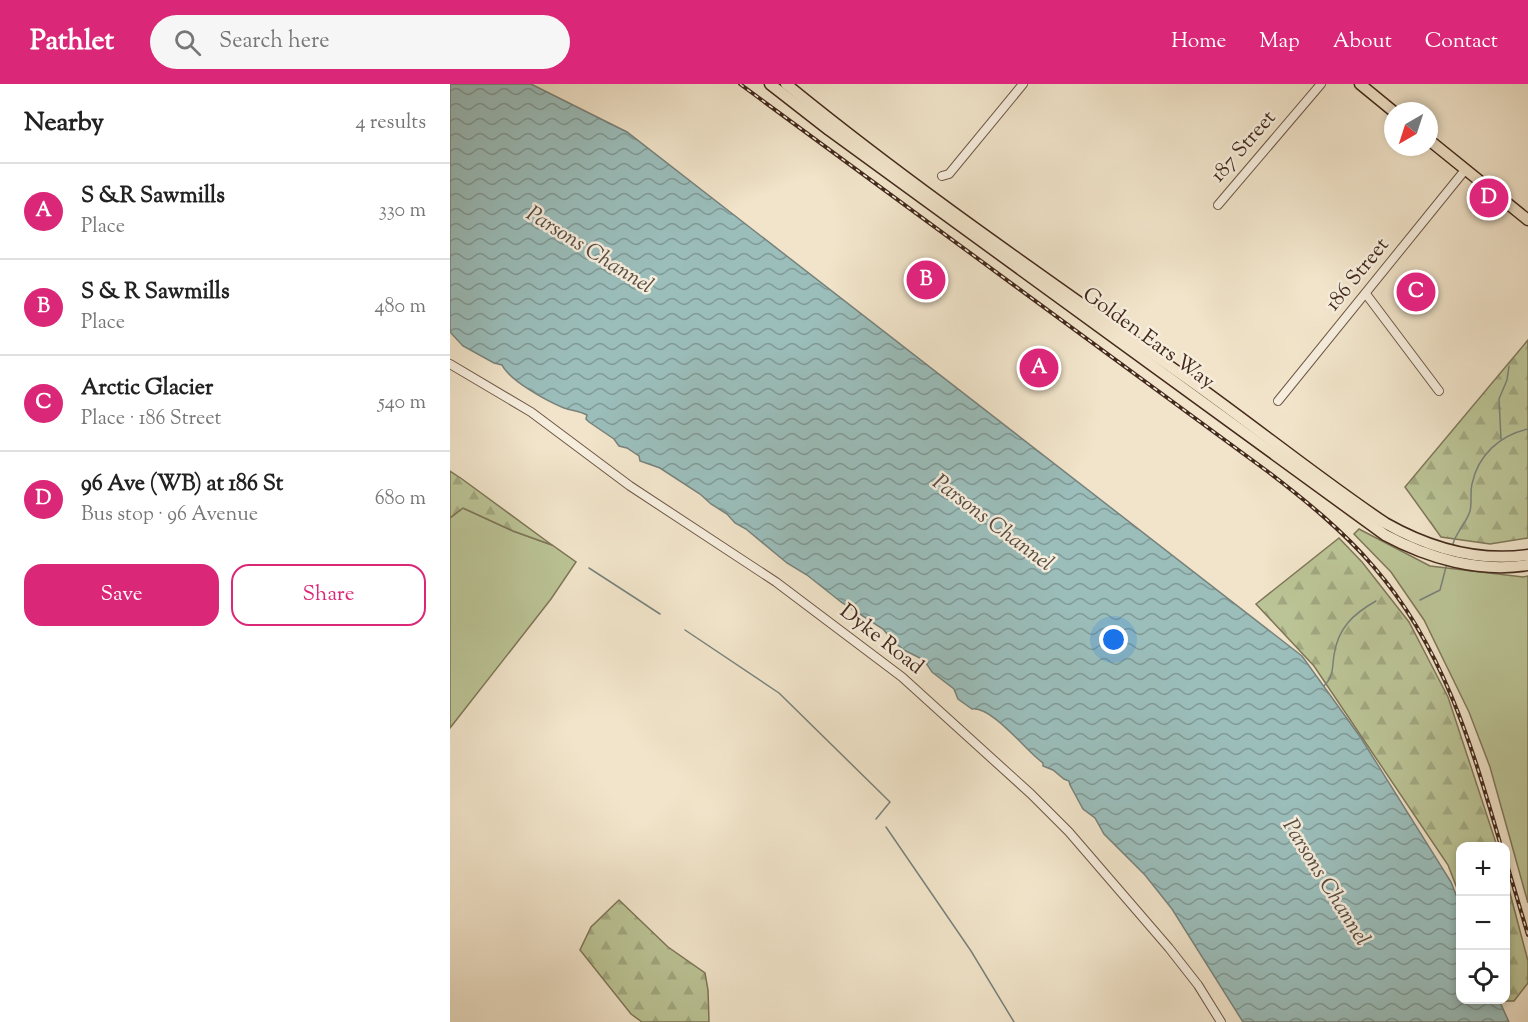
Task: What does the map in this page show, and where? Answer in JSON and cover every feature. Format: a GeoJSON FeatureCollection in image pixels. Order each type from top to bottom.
{"type":"FeatureCollection","features":[{"type":"Feature","properties":{"kind":"main road","name":"Golden Ears Way"},"geometry":{"type":"LineString","coordinates":[[770,84],[815,120],[1385,535],[1417,551],[1455,562],[1490,561],[1528,555]]}},
{"type":"Feature","properties":{"kind":"main road","name":"Golden Ears Way"},"geometry":{"type":"LineString","coordinates":[[786,84],[857,141],[1374,516],[1410,536],[1447,550],[1490,561],[1528,565]]}},
{"type":"Feature","properties":{"kind":"main road"},"geometry":{"type":"LineString","coordinates":[[1360,84],[1384,104]]}},
{"type":"Feature","properties":{"kind":"main road"},"geometry":{"type":"LineString","coordinates":[[1438,148],[1528,220]]}},
{"type":"Feature","properties":{"kind":"street"},"geometry":{"type":"LineString","coordinates":[[942,176],[949,174],[1023,84]]}},
{"type":"Feature","properties":{"kind":"street","name":"187 Street"},"geometry":{"type":"LineString","coordinates":[[1218,205],[1321,84]]}},
{"type":"Feature","properties":{"kind":"street","name":"186 Street"},"geometry":{"type":"LineString","coordinates":[[1278,401],[1465,170]]}},
{"type":"Feature","properties":{"kind":"street"},"geometry":{"type":"LineString","coordinates":[[1366,294],[1439,391]]}},
{"type":"Feature","properties":{"kind":"street","name":"Dyke Road"},"geometry":{"type":"LineString","coordinates":[[450,364],[531,412],[630,486],[776,582],[902,677],[1031,794],[1069,832],[1198,985],[1221,1022]]}},
{"type":"Feature","properties":{"kind":"green space"},"geometry":{"type":"Polygon","coordinates":[[[1528,340],[1528,538],[1490,544],[1441,537],[1405,487],[1528,340]]]}},
{"type":"Feature","properties":{"kind":"green space"},"geometry":{"type":"Polygon","coordinates":[[[450,471],[552,545],[513,531],[463,508],[450,518],[450,471]]]}},
{"type":"Feature","properties":{"kind":"green space"},"geometry":{"type":"Polygon","coordinates":[[[463,508],[513,531],[552,545],[576,562],[551,599],[450,728],[450,518],[463,508]]]}},
{"type":"Feature","properties":{"kind":"green space"},"geometry":{"type":"Polygon","coordinates":[[[1359,529],[1430,566],[1528,576],[1528,903],[1490,767],[1469,712],[1424,620],[1391,572],[1354,534],[1359,529]]]}},
{"type":"Feature","properties":{"kind":"green space"},"geometry":{"type":"Polygon","coordinates":[[[1339,538],[1362,562],[1409,622],[1448,697],[1496,842],[1456,842],[1456,886],[1448,865],[1314,666],[1256,604],[1339,538]]]}},
{"type":"Feature","properties":{"kind":"green space"},"geometry":{"type":"Polygon","coordinates":[[[1510,893],[1528,961],[1528,983],[1514,1001],[1510,1001],[1510,893]]]}},
{"type":"Feature","properties":{"kind":"green space"},"geometry":{"type":"Polygon","coordinates":[[[619,900],[668,947],[705,973],[709,1022],[642,1022],[631,1014],[580,950],[591,927],[619,900]]]}},
{"type":"Feature","properties":{"kind":"water","name":"Parsons Channel"},"geometry":{"type":"Polygon","coordinates":[[[450,84],[531,84],[627,132],[1302,656],[1361,738],[1451,882],[1456,895],[1456,1004],[1501,1004],[1509,1022],[1243,1022],[1172,909],[1145,875],[1104,834],[1095,818],[1083,809],[1069,781],[1043,766],[1043,763],[999,722],[980,710],[972,709],[958,699],[954,689],[932,672],[924,660],[904,650],[883,629],[787,563],[700,494],[660,468],[640,461],[639,456],[619,446],[614,439],[589,422],[586,419],[587,415],[564,408],[539,396],[521,384],[502,365],[463,346],[450,332],[450,84]]]}},
{"type":"Feature","properties":{"kind":"waterway"},"geometry":{"type":"LineString","coordinates":[[1501,439],[1499,399],[1507,380],[1509,366]]}},
{"type":"Feature","properties":{"kind":"waterway"},"geometry":{"type":"LineString","coordinates":[[1453,544],[1470,511],[1472,484],[1479,464],[1500,441],[1528,429]]}},
{"type":"Feature","properties":{"kind":"waterway"},"geometry":{"type":"LineString","coordinates":[[1420,600],[1440,590],[1447,563]]}},
{"type":"Feature","properties":{"kind":"waterway"},"geometry":{"type":"LineString","coordinates":[[589,568],[660,614]]}},
{"type":"Feature","properties":{"kind":"waterway"},"geometry":{"type":"LineString","coordinates":[[1324,686],[1331,675],[1336,645],[1343,629],[1360,611],[1376,601]]}},
{"type":"Feature","properties":{"kind":"waterway"},"geometry":{"type":"LineString","coordinates":[[685,630],[779,693],[890,802],[876,819]]}},
{"type":"Feature","properties":{"kind":"waterway"},"geometry":{"type":"LineString","coordinates":[[886,827],[971,951],[1014,1022]]}},
{"type":"Feature","properties":{"kind":"railway"},"geometry":{"type":"LineString","coordinates":[[740,84],[1267,471],[1349,540],[1397,597],[1437,663],[1479,771],[1500,842]]}},
{"type":"Feature","properties":{"kind":"railway"},"geometry":{"type":"LineString","coordinates":[[1510,874],[1528,935]]}},
{"type":"Feature","properties":{"kind":"place","name":"96 Ave (WB) at 186 St"},"geometry":{"type":"Point","coordinates":[1489,198]}},
{"type":"Feature","properties":{"kind":"place","name":"S & R Sawmills"},"geometry":{"type":"Point","coordinates":[926,280]}},
{"type":"Feature","properties":{"kind":"place","name":"Arctic Glacier"},"geometry":{"type":"Point","coordinates":[1416,292]}},
{"type":"Feature","properties":{"kind":"place","name":"S &R Sawmills"},"geometry":{"type":"Point","coordinates":[1039,368]}}]}
